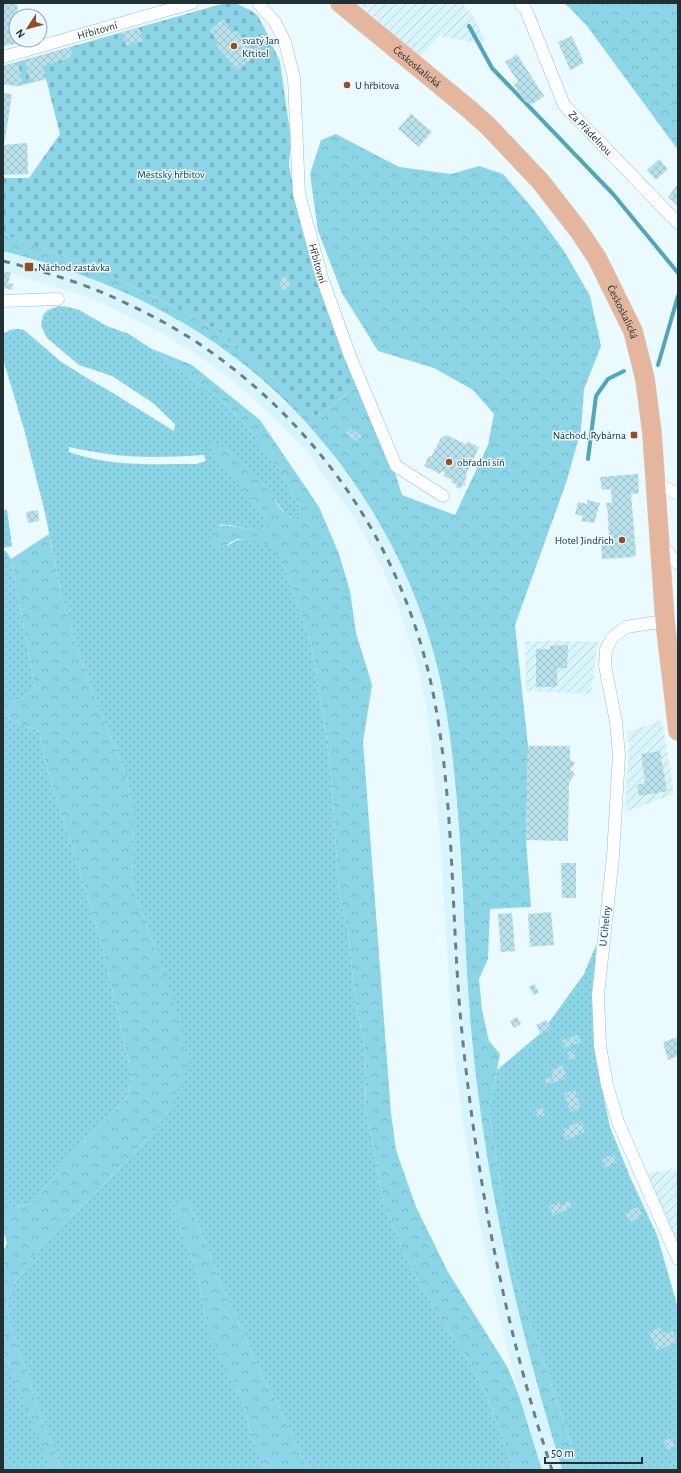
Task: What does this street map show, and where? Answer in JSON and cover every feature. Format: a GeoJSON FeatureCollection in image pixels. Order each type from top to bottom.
{"type":"FeatureCollection","features":[{"type":"Feature","properties":{"kind":"main road","name":"Českoskalická"},"geometry":{"type":"LineString","coordinates":[[340,3],[488,126],[542,182],[579,231],[597,258],[633,331],[645,379],[652,433],[665,621],[678,731]]}},
{"type":"Feature","properties":{"kind":"street","name":"Hřbitovní"},"geometry":{"type":"LineString","coordinates":[[3,57],[192,3]]}},
{"type":"Feature","properties":{"kind":"street","name":"Hřbitovní"},"geometry":{"type":"LineString","coordinates":[[258,3],[275,22],[285,42],[294,78],[299,194],[322,278],[350,356],[396,466],[443,496]]}},
{"type":"Feature","properties":{"kind":"street","name":"Za Přádelnou"},"geometry":{"type":"LineString","coordinates":[[520,3],[526,10],[564,104],[678,223]]}},
{"type":"Feature","properties":{"kind":"street"},"geometry":{"type":"LineString","coordinates":[[3,301],[58,299]]}},
{"type":"Feature","properties":{"kind":"street"},"geometry":{"type":"LineString","coordinates":[[655,483],[678,494]]}},
{"type":"Feature","properties":{"kind":"street"},"geometry":{"type":"LineString","coordinates":[[660,543],[678,564]]}},
{"type":"Feature","properties":{"kind":"street","name":"U Cihelny"},"geometry":{"type":"LineString","coordinates":[[665,621],[626,627],[612,638],[606,650],[605,666],[616,722],[619,755],[613,856],[598,995],[600,1046],[611,1102],[618,1122],[678,1259]]}},
{"type":"Feature","properties":{"kind":"shaded area"},"geometry":{"type":"Polygon","coordinates":[[[358,3],[462,3],[472,14],[485,40],[481,44],[440,36],[420,57],[358,3]]]}},
{"type":"Feature","properties":{"kind":"shaded area"},"geometry":{"type":"Polygon","coordinates":[[[3,251],[31,258],[107,284],[172,316],[205,336],[235,358],[291,408],[320,438],[363,496],[401,561],[426,627],[445,701],[455,783],[471,1028],[479,1101],[498,1217],[517,1307],[538,1390],[562,1470],[542,1470],[540,1465],[519,1396],[498,1311],[479,1221],[460,1103],[452,1030],[440,836],[426,704],[418,667],[396,601],[383,570],[365,536],[347,507],[305,450],[278,422],[223,373],[162,333],[100,302],[73,292],[3,271],[3,251]]]}},
{"type":"Feature","properties":{"kind":"shaded area"},"geometry":{"type":"Polygon","coordinates":[[[525,641],[598,641],[591,694],[526,691],[525,641]]]}},
{"type":"Feature","properties":{"kind":"shaded area"},"geometry":{"type":"Polygon","coordinates":[[[662,720],[674,794],[625,812],[629,745],[627,732],[662,720]]]}},
{"type":"Feature","properties":{"kind":"shaded area"},"geometry":{"type":"Polygon","coordinates":[[[678,1169],[678,1265],[646,1173],[678,1169]]]}},
{"type":"Feature","properties":{"kind":"green space","name":"Městský hřbitov"},"geometry":{"type":"Polygon","coordinates":[[[225,3],[235,3],[257,15],[280,62],[291,143],[289,165],[299,218],[313,270],[358,385],[316,417],[292,393],[230,343],[226,336],[200,320],[92,266],[3,234],[3,178],[29,178],[60,134],[46,79],[18,86],[3,84],[3,66],[225,3]],[[223,20],[210,30],[219,43],[217,45],[236,70],[255,56],[249,48],[254,44],[249,37],[244,41],[236,31],[233,33],[223,20]]]}},
{"type":"Feature","properties":{"kind":"green space"},"geometry":{"type":"Polygon","coordinates":[[[565,3],[678,3],[678,150],[587,26],[565,3]]]}},
{"type":"Feature","properties":{"kind":"green space"},"geometry":{"type":"Polygon","coordinates":[[[336,134],[399,167],[451,174],[479,166],[503,174],[534,210],[564,251],[590,296],[601,346],[584,389],[581,430],[567,480],[515,625],[528,746],[526,840],[531,907],[490,909],[488,959],[479,979],[482,1010],[489,1041],[500,1054],[489,1110],[514,1274],[580,1470],[562,1470],[529,1353],[493,1192],[484,1137],[471,1028],[459,825],[451,744],[445,704],[431,645],[411,587],[384,531],[352,479],[313,431],[270,387],[223,349],[151,305],[110,286],[68,270],[3,251],[3,234],[92,266],[200,320],[226,336],[230,343],[292,393],[316,417],[358,385],[385,441],[402,495],[455,515],[488,445],[494,414],[473,390],[434,368],[378,351],[342,293],[318,231],[310,174],[321,140],[336,134]]]}},
{"type":"Feature","properties":{"kind":"green space"},"geometry":{"type":"Polygon","coordinates":[[[59,306],[69,307],[79,310],[107,326],[129,334],[224,402],[251,431],[281,472],[300,507],[300,515],[295,519],[286,515],[263,484],[212,451],[266,517],[267,527],[264,531],[231,525],[219,525],[227,546],[238,540],[251,539],[264,543],[277,554],[284,566],[311,643],[326,734],[332,784],[339,895],[348,931],[356,1007],[365,1049],[365,1110],[372,1137],[383,1202],[403,1250],[421,1286],[464,1353],[484,1390],[513,1470],[308,1470],[275,1398],[266,1384],[219,1279],[190,1204],[174,1212],[197,1270],[206,1322],[242,1400],[252,1439],[267,1470],[63,1470],[48,1435],[10,1325],[7,1301],[12,1286],[45,1241],[102,1186],[145,1141],[168,1112],[158,955],[135,894],[132,877],[134,826],[129,787],[121,762],[97,703],[78,650],[62,598],[45,513],[24,429],[3,359],[3,334],[13,329],[24,330],[60,361],[87,378],[174,431],[175,424],[153,403],[112,376],[79,365],[47,338],[41,326],[43,315],[48,310],[59,306]],[[69,447],[69,452],[85,457],[132,464],[196,464],[206,461],[204,455],[142,457],[69,447]]]}},
{"type":"Feature","properties":{"kind":"green space"},"geometry":{"type":"Polygon","coordinates":[[[150,348],[192,365],[260,420],[319,507],[339,554],[350,591],[356,633],[372,685],[363,742],[391,1113],[396,1150],[416,1207],[448,1272],[508,1368],[519,1396],[542,1470],[513,1470],[484,1390],[464,1353],[421,1286],[403,1250],[383,1202],[372,1137],[365,1110],[365,1049],[356,1007],[348,931],[339,895],[332,784],[326,734],[311,643],[284,566],[271,548],[257,541],[238,539],[223,547],[212,548],[211,536],[214,529],[220,526],[237,527],[256,531],[264,531],[267,527],[266,517],[212,451],[213,445],[221,446],[238,456],[261,481],[281,509],[288,516],[295,519],[300,515],[300,507],[281,472],[251,431],[224,402],[150,348]]]}},
{"type":"Feature","properties":{"kind":"green space"},"geometry":{"type":"Polygon","coordinates":[[[3,510],[7,510],[12,546],[3,548],[3,510]]]}},
{"type":"Feature","properties":{"kind":"green space"},"geometry":{"type":"Polygon","coordinates":[[[49,534],[62,598],[78,650],[97,703],[121,762],[129,787],[134,826],[132,877],[135,894],[158,955],[184,1034],[187,1061],[186,1072],[168,1112],[145,1141],[102,1186],[45,1241],[12,1286],[7,1301],[10,1325],[48,1435],[63,1470],[51,1470],[3,1350],[3,1252],[7,1243],[3,1231],[3,1218],[8,1211],[16,1207],[34,1203],[65,1162],[127,1098],[132,1076],[103,949],[48,772],[39,731],[15,722],[3,714],[3,702],[16,701],[35,688],[11,559],[49,534]]]}},
{"type":"Feature","properties":{"kind":"green space"},"geometry":{"type":"Polygon","coordinates":[[[3,551],[6,551],[11,559],[35,688],[20,699],[12,702],[3,702],[3,551]]]}},
{"type":"Feature","properties":{"kind":"green space"},"geometry":{"type":"Polygon","coordinates":[[[3,714],[15,722],[39,731],[48,772],[103,949],[132,1076],[127,1098],[65,1162],[34,1203],[16,1207],[3,1218],[3,714]]]}},
{"type":"Feature","properties":{"kind":"green space"},"geometry":{"type":"Polygon","coordinates":[[[596,945],[594,996],[597,1065],[610,1127],[630,1177],[657,1235],[678,1308],[678,1470],[580,1470],[514,1274],[489,1110],[497,1070],[542,1032],[584,974],[596,945]]]}},
{"type":"Feature","properties":{"kind":"green space"},"geometry":{"type":"Polygon","coordinates":[[[178,1199],[184,1200],[190,1204],[219,1279],[266,1384],[275,1398],[308,1470],[267,1470],[252,1439],[242,1400],[217,1351],[206,1322],[197,1270],[174,1212],[174,1202],[178,1199]]]}},
{"type":"Feature","properties":{"kind":"green space"},"geometry":{"type":"Polygon","coordinates":[[[3,1350],[45,1453],[51,1470],[3,1470],[3,1350]]]}},
{"type":"Feature","properties":{"kind":"building"},"geometry":{"type":"Polygon","coordinates":[[[3,3],[17,3],[17,8],[8,8],[8,45],[3,46],[3,3]]]}},
{"type":"Feature","properties":{"kind":"building","name":"svatý Jan Křtitel"},"geometry":{"type":"Polygon","coordinates":[[[224,20],[233,33],[236,31],[244,41],[249,37],[254,44],[249,48],[255,56],[236,70],[216,45],[219,43],[210,30],[224,20]]]}},
{"type":"Feature","properties":{"kind":"building"},"geometry":{"type":"Polygon","coordinates":[[[139,27],[143,41],[126,46],[122,32],[139,27]]]}},
{"type":"Feature","properties":{"kind":"building"},"geometry":{"type":"Polygon","coordinates":[[[572,36],[584,63],[570,70],[558,42],[572,36]]]}},
{"type":"Feature","properties":{"kind":"building"},"geometry":{"type":"Polygon","coordinates":[[[70,47],[73,57],[43,66],[46,79],[30,83],[25,60],[70,47]]]}},
{"type":"Feature","properties":{"kind":"building"},"geometry":{"type":"Polygon","coordinates":[[[517,54],[544,96],[533,104],[525,102],[514,85],[518,82],[505,62],[517,54]]]}},
{"type":"Feature","properties":{"kind":"building"},"geometry":{"type":"Polygon","coordinates":[[[18,62],[23,85],[18,86],[3,84],[3,66],[18,62]]]}},
{"type":"Feature","properties":{"kind":"building"},"geometry":{"type":"Polygon","coordinates":[[[3,93],[12,94],[5,140],[3,140],[3,93]]]}},
{"type":"Feature","properties":{"kind":"building"},"geometry":{"type":"Polygon","coordinates":[[[411,114],[432,132],[419,147],[398,129],[411,114]]]}},
{"type":"Feature","properties":{"kind":"building"},"geometry":{"type":"Polygon","coordinates":[[[27,143],[28,174],[3,175],[3,145],[27,143]]]}},
{"type":"Feature","properties":{"kind":"building"},"geometry":{"type":"Polygon","coordinates":[[[659,159],[668,169],[656,180],[647,170],[659,159]]]}},
{"type":"Feature","properties":{"kind":"building"},"geometry":{"type":"Polygon","coordinates":[[[678,184],[678,206],[668,197],[678,184]]]}},
{"type":"Feature","properties":{"kind":"building"},"geometry":{"type":"Polygon","coordinates":[[[3,271],[11,273],[8,283],[13,284],[12,290],[5,288],[3,293],[3,271]]]}},
{"type":"Feature","properties":{"kind":"building"},"geometry":{"type":"Polygon","coordinates":[[[287,276],[291,287],[282,290],[279,279],[287,276]]]}},
{"type":"Feature","properties":{"kind":"building"},"geometry":{"type":"Polygon","coordinates":[[[350,428],[362,436],[356,441],[346,434],[350,428]]]}},
{"type":"Feature","properties":{"kind":"building","name":"obřadní síň"},"geometry":{"type":"Polygon","coordinates":[[[447,435],[467,445],[468,442],[479,447],[466,475],[467,476],[464,482],[466,483],[465,486],[463,485],[460,489],[456,487],[457,485],[451,482],[452,480],[444,476],[445,473],[441,471],[440,474],[424,466],[429,456],[431,457],[441,438],[447,435]]]}},
{"type":"Feature","properties":{"kind":"building"},"geometry":{"type":"Polygon","coordinates":[[[638,474],[639,493],[631,494],[636,554],[634,557],[602,559],[601,539],[609,539],[606,503],[612,503],[611,489],[602,490],[600,477],[638,474]]]}},
{"type":"Feature","properties":{"kind":"building"},"geometry":{"type":"Polygon","coordinates":[[[587,500],[600,503],[594,523],[581,521],[583,516],[575,514],[578,502],[587,504],[587,500]]]}},
{"type":"Feature","properties":{"kind":"building"},"geometry":{"type":"Polygon","coordinates":[[[38,510],[39,521],[28,523],[26,512],[38,510]]]}},
{"type":"Feature","properties":{"kind":"building"},"geometry":{"type":"Polygon","coordinates":[[[568,645],[567,668],[557,668],[557,687],[536,687],[536,649],[550,649],[550,646],[568,645]]]}},
{"type":"Feature","properties":{"kind":"building"},"geometry":{"type":"Polygon","coordinates":[[[528,746],[570,746],[570,759],[575,763],[570,770],[575,774],[569,783],[568,841],[526,840],[528,746]]]}},
{"type":"Feature","properties":{"kind":"building"},"geometry":{"type":"Polygon","coordinates":[[[660,751],[667,791],[639,796],[637,785],[643,784],[645,780],[641,754],[660,751]]]}},
{"type":"Feature","properties":{"kind":"building"},"geometry":{"type":"Polygon","coordinates":[[[561,863],[576,863],[576,898],[562,898],[561,863]]]}},
{"type":"Feature","properties":{"kind":"building"},"geometry":{"type":"Polygon","coordinates":[[[551,912],[554,945],[530,947],[528,914],[551,912]]]}},
{"type":"Feature","properties":{"kind":"building"},"geometry":{"type":"Polygon","coordinates":[[[512,913],[515,951],[501,952],[498,914],[512,913]]]}},
{"type":"Feature","properties":{"kind":"building"},"geometry":{"type":"Polygon","coordinates":[[[534,984],[539,992],[534,995],[529,987],[534,984]]]}},
{"type":"Feature","properties":{"kind":"building"},"geometry":{"type":"Polygon","coordinates":[[[517,1017],[521,1024],[514,1028],[510,1021],[517,1017]]]}},
{"type":"Feature","properties":{"kind":"building"},"geometry":{"type":"Polygon","coordinates":[[[546,1020],[551,1029],[541,1034],[536,1025],[546,1020]]]}},
{"type":"Feature","properties":{"kind":"building"},"geometry":{"type":"Polygon","coordinates":[[[578,1035],[581,1042],[565,1048],[562,1040],[578,1035]]]}},
{"type":"Feature","properties":{"kind":"building"},"geometry":{"type":"Polygon","coordinates":[[[678,1037],[678,1056],[668,1060],[663,1042],[678,1037]]]}},
{"type":"Feature","properties":{"kind":"building"},"geometry":{"type":"Polygon","coordinates":[[[572,1050],[576,1058],[569,1060],[567,1053],[572,1050]]]}},
{"type":"Feature","properties":{"kind":"building"},"geometry":{"type":"Polygon","coordinates":[[[563,1065],[566,1078],[546,1085],[545,1079],[553,1077],[551,1070],[563,1065]]]}},
{"type":"Feature","properties":{"kind":"building"},"geometry":{"type":"Polygon","coordinates":[[[575,1090],[581,1108],[570,1112],[564,1093],[575,1090]]]}},
{"type":"Feature","properties":{"kind":"building"},"geometry":{"type":"Polygon","coordinates":[[[543,1108],[545,1115],[538,1118],[535,1110],[543,1108]]]}},
{"type":"Feature","properties":{"kind":"building"},"geometry":{"type":"Polygon","coordinates":[[[581,1121],[585,1132],[566,1140],[562,1130],[581,1121]]]}},
{"type":"Feature","properties":{"kind":"building"},"geometry":{"type":"Polygon","coordinates":[[[613,1154],[617,1162],[605,1168],[602,1160],[613,1154]]]}},
{"type":"Feature","properties":{"kind":"building"},"geometry":{"type":"Polygon","coordinates":[[[569,1201],[572,1207],[553,1216],[549,1206],[559,1202],[560,1206],[569,1201]]]}},
{"type":"Feature","properties":{"kind":"building"},"geometry":{"type":"Polygon","coordinates":[[[638,1207],[643,1216],[629,1222],[625,1213],[638,1207]]]}},
{"type":"Feature","properties":{"kind":"building"},"geometry":{"type":"Polygon","coordinates":[[[660,1327],[662,1333],[665,1332],[666,1334],[673,1331],[677,1342],[657,1351],[649,1332],[660,1327]]]}},
{"type":"Feature","properties":{"kind":"building"},"geometry":{"type":"Polygon","coordinates":[[[671,1438],[675,1447],[668,1450],[664,1441],[671,1438]]]}},
{"type":"Feature","properties":{"kind":"waterway"},"geometry":{"type":"LineString","coordinates":[[469,26],[492,68],[613,194],[678,273]]}},
{"type":"Feature","properties":{"kind":"waterway"},"geometry":{"type":"LineString","coordinates":[[658,365],[678,296]]}},
{"type":"Feature","properties":{"kind":"waterway"},"geometry":{"type":"LineString","coordinates":[[588,459],[596,396],[608,379],[624,371]]}},
{"type":"Feature","properties":{"kind":"railway"},"geometry":{"type":"LineString","coordinates":[[3,261],[81,284],[130,305],[190,338],[245,378],[286,416],[322,456],[354,500],[382,547],[404,597],[422,649],[435,703],[446,785],[462,1033],[476,1144],[495,1254],[507,1309],[535,1417],[552,1470]]}},
{"type":"Feature","properties":{"kind":"place","name":"svatý Jan Křtitel"},"geometry":{"type":"Point","coordinates":[234,46]}},
{"type":"Feature","properties":{"kind":"place","name":"U hřbitova"},"geometry":{"type":"Point","coordinates":[347,85]}},
{"type":"Feature","properties":{"kind":"place","name":"Náchod zastávka"},"geometry":{"type":"Point","coordinates":[29,267]}},
{"type":"Feature","properties":{"kind":"place","name":"Náchod, Rybárna"},"geometry":{"type":"Point","coordinates":[634,435]}},
{"type":"Feature","properties":{"kind":"place","name":"obřadní síň"},"geometry":{"type":"Point","coordinates":[449,462]}},
{"type":"Feature","properties":{"kind":"place","name":"Hotel Jindřich"},"geometry":{"type":"Point","coordinates":[622,540]}}]}
